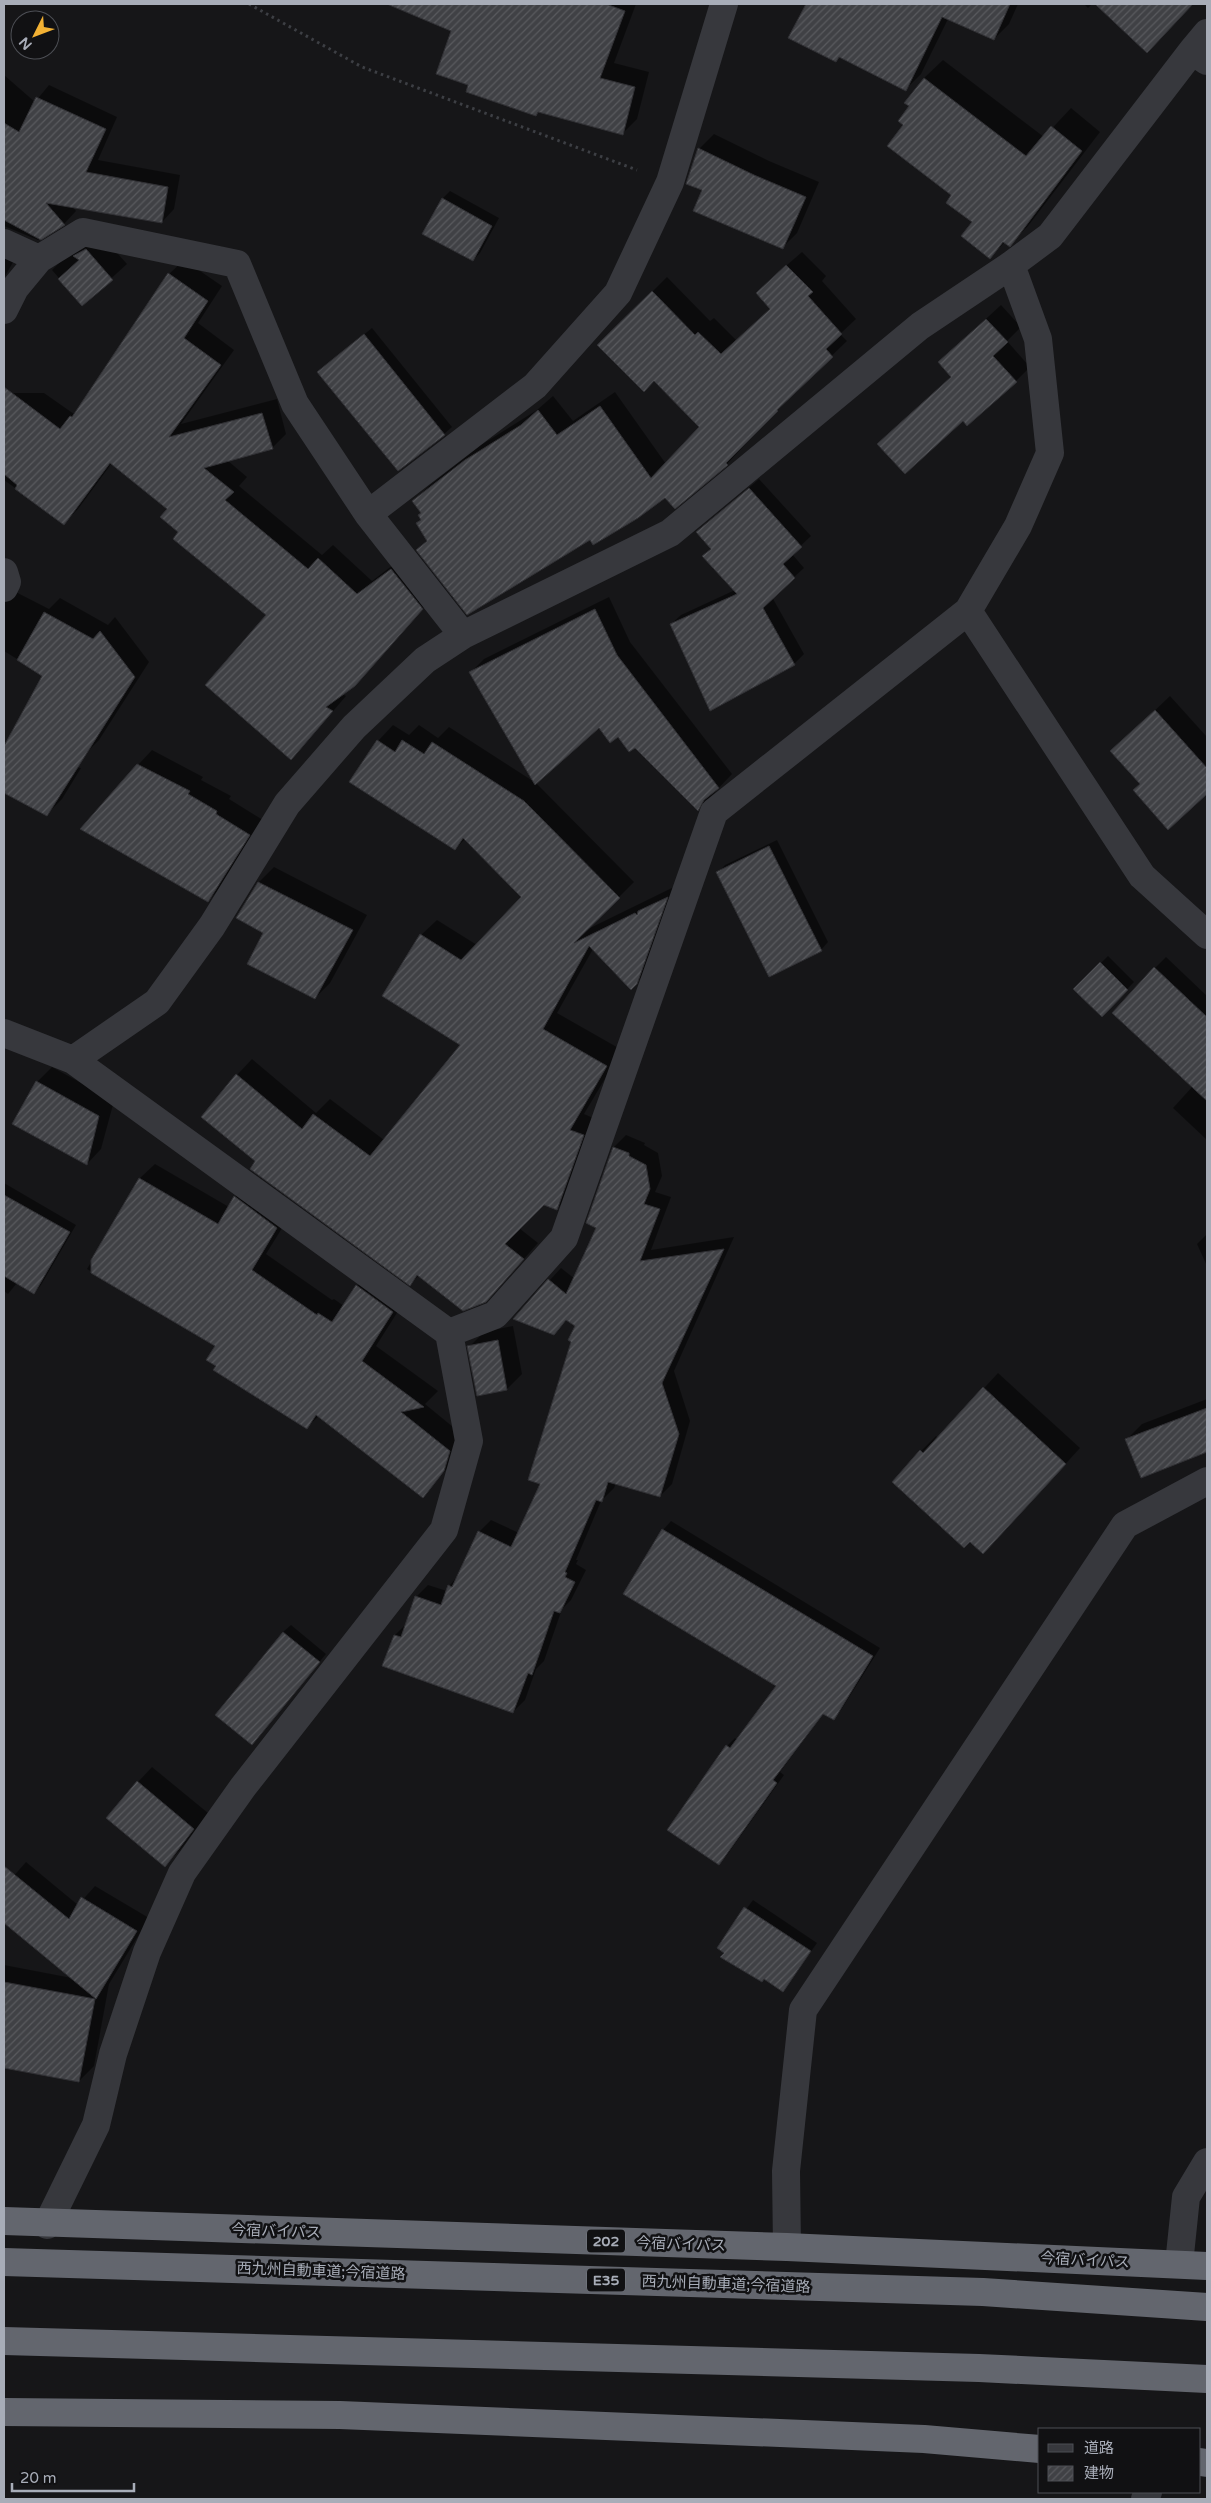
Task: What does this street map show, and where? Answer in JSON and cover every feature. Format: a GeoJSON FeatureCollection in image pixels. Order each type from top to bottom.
{"type":"FeatureCollection","features":[{"type":"Feature","properties":{"kind":"highway","name":"今宿バイパス"},"geometry":{"type":"LineString","coordinates":[[4,2221],[47,2224],[787,2247],[1207,2266]]}},
{"type":"Feature","properties":{"kind":"highway"},"geometry":{"type":"LineString","coordinates":[[4,2249],[82,2263]]}},
{"type":"Feature","properties":{"kind":"highway","name":"西九州自動車道;今宿道路"},"geometry":{"type":"LineString","coordinates":[[4,2262],[983,2292],[1207,2307]]}},
{"type":"Feature","properties":{"kind":"highway"},"geometry":{"type":"LineString","coordinates":[[4,2341],[969,2368],[1207,2379]]}},
{"type":"Feature","properties":{"kind":"highway"},"geometry":{"type":"LineString","coordinates":[[4,2412],[340,2416],[924,2439],[1038,2448]]}},
{"type":"Feature","properties":{"kind":"street"},"geometry":{"type":"LineString","coordinates":[[368,514],[535,386],[618,293],[670,182],[724,4]]}},
{"type":"Feature","properties":{"kind":"street"},"geometry":{"type":"LineString","coordinates":[[73,1060],[157,1002],[212,926],[287,804],[354,727],[424,660],[463,635],[670,533],[920,326],[1011,265],[1050,236],[1202,49]]}},
{"type":"Feature","properties":{"kind":"street"},"geometry":{"type":"LineString","coordinates":[[4,310],[15,288],[39,259],[83,232],[237,264],[295,404],[368,514],[463,635]]}},
{"type":"Feature","properties":{"kind":"street"},"geometry":{"type":"LineString","coordinates":[[4,243],[39,259]]}},
{"type":"Feature","properties":{"kind":"street"},"geometry":{"type":"LineString","coordinates":[[449,1333],[495,1316],[564,1238],[714,812],[968,611],[1018,526],[1050,453],[1038,339],[1011,265]]}},
{"type":"Feature","properties":{"kind":"street"},"geometry":{"type":"LineString","coordinates":[[4,572],[7,582],[4,588]]}},
{"type":"Feature","properties":{"kind":"street"},"geometry":{"type":"LineString","coordinates":[[968,611],[1142,876],[1207,935]]}},
{"type":"Feature","properties":{"kind":"street"},"geometry":{"type":"LineString","coordinates":[[4,1033],[73,1060],[449,1333],[469,1441],[444,1530],[243,1787],[182,1873],[147,1952],[113,2054],[96,2125],[47,2224]]}},
{"type":"Feature","properties":{"kind":"street"},"geometry":{"type":"LineString","coordinates":[[787,2247],[786,2171],[803,2010],[1125,1525],[1207,1481]]}},
{"type":"Feature","properties":{"kind":"street"},"geometry":{"type":"LineString","coordinates":[[1179,2264],[1186,2197],[1207,2162]]}},
{"type":"Feature","properties":{"kind":"path"},"geometry":{"type":"LineString","coordinates":[[250,4],[362,67],[670,182]]}},
{"type":"Feature","properties":{"kind":"building"},"geometry":{"type":"Polygon","coordinates":[[[387,4],[606,4],[625,11],[600,78],[635,87],[623,135],[538,112],[536,116],[466,92],[468,85],[436,74],[451,31],[387,4]]]}},
{"type":"Feature","properties":{"kind":"building"},"geometry":{"type":"Polygon","coordinates":[[[806,4],[1010,4],[994,40],[942,17],[906,91],[839,57],[836,62],[788,38],[806,4]]]}},
{"type":"Feature","properties":{"kind":"building"},"geometry":{"type":"Polygon","coordinates":[[[1095,4],[1193,4],[1147,53],[1095,4]]]}},
{"type":"Feature","properties":{"kind":"building"},"geometry":{"type":"Polygon","coordinates":[[[924,78],[1026,156],[1051,126],[1082,151],[1010,247],[1003,242],[990,259],[961,236],[972,222],[946,203],[951,195],[887,146],[903,125],[898,121],[909,106],[904,103],[924,78]]]}},
{"type":"Feature","properties":{"kind":"building"},"geometry":{"type":"Polygon","coordinates":[[[36,97],[106,129],[86,172],[168,187],[162,223],[46,203],[65,225],[41,240],[4,220],[4,123],[19,132],[36,97]]]}},
{"type":"Feature","properties":{"kind":"building"},"geometry":{"type":"Polygon","coordinates":[[[698,148],[806,197],[783,249],[693,211],[702,190],[686,184],[698,148]]]}},
{"type":"Feature","properties":{"kind":"building"},"geometry":{"type":"Polygon","coordinates":[[[442,198],[492,226],[473,261],[422,234],[442,198]]]}},
{"type":"Feature","properties":{"kind":"building"},"geometry":{"type":"Polygon","coordinates":[[[86,249],[113,280],[82,306],[58,279],[79,260],[73,256],[86,249]]]}},
{"type":"Feature","properties":{"kind":"building"},"geometry":{"type":"Polygon","coordinates":[[[786,265],[813,292],[808,296],[842,334],[826,349],[833,357],[777,410],[726,463],[728,465],[675,509],[665,498],[638,518],[593,545],[590,540],[467,615],[416,550],[427,541],[416,523],[421,520],[418,515],[421,513],[412,501],[465,460],[521,425],[538,410],[557,435],[600,406],[651,478],[699,427],[654,381],[644,392],[597,345],[652,291],[695,335],[698,332],[721,354],[770,309],[756,293],[786,265]]]}},
{"type":"Feature","properties":{"kind":"building"},"geometry":{"type":"Polygon","coordinates":[[[168,273],[208,301],[184,338],[221,365],[169,437],[262,413],[273,449],[204,468],[234,492],[225,500],[308,569],[318,558],[357,594],[391,569],[423,609],[355,686],[326,707],[333,711],[291,760],[205,685],[266,615],[173,539],[178,532],[160,517],[167,509],[110,463],[64,525],[15,489],[17,485],[4,474],[4,387],[60,429],[70,416],[72,417],[168,273]]]}},
{"type":"Feature","properties":{"kind":"building"},"geometry":{"type":"Polygon","coordinates":[[[986,319],[1008,342],[993,356],[1017,382],[967,426],[963,421],[905,474],[877,444],[951,377],[938,362],[986,319]]]}},
{"type":"Feature","properties":{"kind":"building"},"geometry":{"type":"Polygon","coordinates":[[[364,334],[445,435],[398,471],[317,372],[364,334]]]}},
{"type":"Feature","properties":{"kind":"building"},"geometry":{"type":"Polygon","coordinates":[[[749,488],[802,547],[783,564],[795,578],[763,608],[795,665],[710,711],[670,624],[737,594],[702,556],[711,549],[696,532],[749,488]]]}},
{"type":"Feature","properties":{"kind":"building"},"geometry":{"type":"Polygon","coordinates":[[[595,609],[617,655],[719,788],[704,800],[698,811],[635,748],[629,752],[618,737],[610,743],[599,728],[535,785],[469,672],[595,609]]]}},
{"type":"Feature","properties":{"kind":"building"},"geometry":{"type":"Polygon","coordinates":[[[44,612],[93,639],[100,631],[135,677],[47,816],[4,793],[4,746],[42,676],[17,660],[44,612]]]}},
{"type":"Feature","properties":{"kind":"building"},"geometry":{"type":"Polygon","coordinates":[[[1155,710],[1207,768],[1207,794],[1168,830],[1133,790],[1140,784],[1110,751],[1155,710]]]}},
{"type":"Feature","properties":{"kind":"building"},"geometry":{"type":"Polygon","coordinates":[[[377,740],[395,752],[402,740],[424,754],[432,742],[524,801],[620,898],[574,943],[635,913],[637,915],[638,911],[668,897],[637,984],[631,990],[589,946],[543,1029],[607,1066],[570,1130],[584,1135],[557,1210],[544,1205],[505,1244],[524,1259],[486,1302],[463,1311],[417,1275],[410,1286],[250,1169],[255,1161],[201,1117],[236,1074],[302,1129],[313,1114],[370,1156],[460,1045],[382,996],[420,934],[461,960],[521,897],[463,838],[455,850],[349,782],[377,740]]]}},
{"type":"Feature","properties":{"kind":"building"},"geometry":{"type":"Polygon","coordinates":[[[137,764],[190,791],[188,794],[217,811],[216,814],[250,835],[208,902],[80,829],[137,764]]]}},
{"type":"Feature","properties":{"kind":"building"},"geometry":{"type":"Polygon","coordinates":[[[769,846],[822,951],[769,977],[716,872],[769,846]]]}},
{"type":"Feature","properties":{"kind":"building"},"geometry":{"type":"Polygon","coordinates":[[[258,882],[353,930],[315,999],[247,964],[263,933],[236,918],[258,882]]]}},
{"type":"Feature","properties":{"kind":"building"},"geometry":{"type":"Polygon","coordinates":[[[1100,962],[1128,990],[1102,1017],[1073,989],[1100,962]]]}},
{"type":"Feature","properties":{"kind":"building"},"geometry":{"type":"Polygon","coordinates":[[[1154,967],[1207,1017],[1207,1101],[1112,1013],[1154,967]]]}},
{"type":"Feature","properties":{"kind":"building"},"geometry":{"type":"Polygon","coordinates":[[[36,1081],[99,1116],[87,1165],[12,1124],[36,1081]]]}},
{"type":"Feature","properties":{"kind":"building"},"geometry":{"type":"Polygon","coordinates":[[[613,1147],[629,1153],[629,1156],[646,1165],[650,1189],[644,1204],[660,1209],[640,1261],[724,1249],[662,1383],[679,1434],[660,1497],[608,1482],[602,1502],[596,1500],[565,1572],[567,1573],[565,1577],[575,1582],[560,1613],[554,1611],[532,1675],[528,1673],[513,1713],[382,1666],[394,1635],[401,1637],[415,1596],[441,1605],[448,1585],[452,1587],[478,1531],[511,1547],[540,1484],[528,1480],[571,1342],[568,1340],[575,1326],[566,1320],[554,1335],[513,1319],[548,1279],[566,1294],[596,1228],[586,1223],[613,1147]]]}},
{"type":"Feature","properties":{"kind":"building"},"geometry":{"type":"Polygon","coordinates":[[[139,1178],[218,1224],[234,1196],[277,1228],[252,1270],[317,1315],[318,1313],[332,1322],[356,1285],[393,1312],[362,1361],[424,1407],[401,1412],[450,1451],[444,1471],[423,1498],[316,1415],[307,1429],[213,1370],[216,1366],[206,1360],[215,1346],[91,1273],[91,1260],[139,1178]]]}},
{"type":"Feature","properties":{"kind":"building"},"geometry":{"type":"Polygon","coordinates":[[[4,1195],[70,1232],[34,1294],[4,1276],[4,1195]]]}},
{"type":"Feature","properties":{"kind":"building"},"geometry":{"type":"Polygon","coordinates":[[[498,1340],[507,1390],[477,1396],[467,1346],[498,1340]]]}},
{"type":"Feature","properties":{"kind":"building"},"geometry":{"type":"Polygon","coordinates":[[[983,1387],[1066,1464],[983,1554],[970,1542],[964,1548],[892,1482],[920,1450],[923,1453],[983,1387]]]}},
{"type":"Feature","properties":{"kind":"building"},"geometry":{"type":"Polygon","coordinates":[[[1207,1408],[1207,1452],[1141,1478],[1125,1439],[1207,1408]]]}},
{"type":"Feature","properties":{"kind":"building"},"geometry":{"type":"Polygon","coordinates":[[[662,1529],[873,1656],[834,1720],[823,1714],[773,1780],[777,1783],[719,1865],[667,1830],[726,1745],[730,1748],[776,1686],[623,1594],[662,1529]]]}},
{"type":"Feature","properties":{"kind":"building"},"geometry":{"type":"Polygon","coordinates":[[[283,1632],[320,1662],[252,1745],[215,1715],[283,1632]]]}},
{"type":"Feature","properties":{"kind":"building"},"geometry":{"type":"Polygon","coordinates":[[[137,1781],[194,1829],[165,1867],[106,1818],[137,1781]]]}},
{"type":"Feature","properties":{"kind":"building"},"geometry":{"type":"Polygon","coordinates":[[[4,1866],[69,1919],[81,1897],[137,1931],[96,1999],[4,1923],[4,1866]]]}},
{"type":"Feature","properties":{"kind":"building"},"geometry":{"type":"Polygon","coordinates":[[[744,1907],[811,1951],[783,1992],[764,1979],[762,1982],[720,1957],[724,1953],[717,1948],[744,1907]]]}},
{"type":"Feature","properties":{"kind":"building"},"geometry":{"type":"Polygon","coordinates":[[[4,1982],[95,1999],[79,2082],[4,2068],[4,1982]]]}}]}
